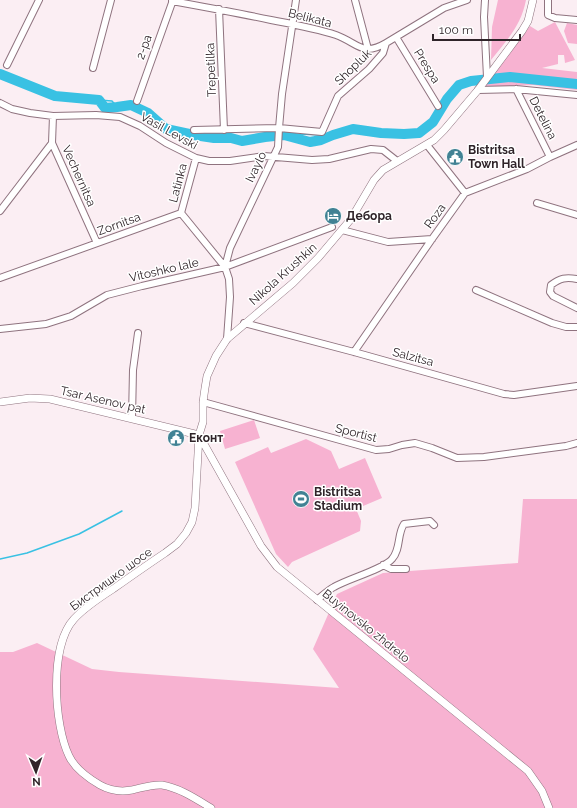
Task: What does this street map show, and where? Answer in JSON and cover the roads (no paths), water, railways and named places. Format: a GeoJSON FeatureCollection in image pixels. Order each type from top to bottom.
{"type":"FeatureCollection","features":[{"type":"Feature","properties":{"kind":"street"},"geometry":{"type":"LineString","coordinates":[[7,65],[39,0]]}},
{"type":"Feature","properties":{"kind":"street"},"geometry":{"type":"LineString","coordinates":[[93,68],[111,0]]}},
{"type":"Feature","properties":{"kind":"street","name":"Belikata"},"geometry":{"type":"LineString","coordinates":[[173,0],[292,24],[336,36],[360,48],[368,49]]}},
{"type":"Feature","properties":{"kind":"street","name":"2-ра"},"geometry":{"type":"LineString","coordinates":[[137,101],[173,0]]}},
{"type":"Feature","properties":{"kind":"street","name":"Ivaylo"},"geometry":{"type":"LineString","coordinates":[[227,339],[230,297],[229,279],[225,267],[230,248],[278,147],[279,128],[296,0]]}},
{"type":"Feature","properties":{"kind":"street"},"geometry":{"type":"LineString","coordinates":[[355,0],[368,49]]}},
{"type":"Feature","properties":{"kind":"street","name":"Shopluk"},"geometry":{"type":"LineString","coordinates":[[368,49],[376,49],[444,8],[460,1],[467,0]]}},
{"type":"Feature","properties":{"kind":"street"},"geometry":{"type":"LineString","coordinates":[[485,0],[484,17],[487,77]]}},
{"type":"Feature","properties":{"kind":"street","name":"Nikola Krushkin"},"geometry":{"type":"LineString","coordinates":[[199,435],[203,422],[203,402],[207,376],[216,356],[227,339],[244,323],[293,283],[318,258],[351,219],[374,180],[383,170],[427,145],[444,130],[479,89],[522,32],[528,21],[533,0]]}},
{"type":"Feature","properties":{"kind":"street"},"geometry":{"type":"LineString","coordinates":[[548,0],[548,15],[554,18],[577,20]]}},
{"type":"Feature","properties":{"kind":"street","name":"Trepetilka"},"geometry":{"type":"LineString","coordinates":[[220,9],[224,130]]}},
{"type":"Feature","properties":{"kind":"street","name":"Prespa"},"geometry":{"type":"LineString","coordinates":[[396,37],[438,106]]}},
{"type":"Feature","properties":{"kind":"street","name":"Shopluk"},"geometry":{"type":"LineString","coordinates":[[323,128],[338,96],[369,69],[383,53],[386,43]]}},
{"type":"Feature","properties":{"kind":"street"},"geometry":{"type":"LineString","coordinates":[[479,89],[516,89],[577,96]]}},
{"type":"Feature","properties":{"kind":"street","name":"Detelina"},"geometry":{"type":"LineString","coordinates":[[516,89],[550,157]]}},
{"type":"Feature","properties":{"kind":"street","name":"Vasil Levski"},"geometry":{"type":"LineString","coordinates":[[0,103],[12,109],[24,112],[53,116],[96,115],[120,117],[140,126],[166,144],[196,158],[209,161],[230,161],[264,156],[312,160],[329,159],[371,149],[383,150],[397,161]]}},
{"type":"Feature","properties":{"kind":"street","name":"Vechernitsa"},"geometry":{"type":"LineString","coordinates":[[53,116],[52,144],[97,243]]}},
{"type":"Feature","properties":{"kind":"street","name":"Vasil Levski"},"geometry":{"type":"LineString","coordinates":[[194,130],[279,128],[322,132],[323,128]]}},
{"type":"Feature","properties":{"kind":"street"},"geometry":{"type":"LineString","coordinates":[[0,211],[52,144]]}},
{"type":"Feature","properties":{"kind":"street"},"geometry":{"type":"LineString","coordinates":[[427,145],[465,194],[527,169],[577,145]]}},
{"type":"Feature","properties":{"kind":"street","name":"Latinka"},"geometry":{"type":"LineString","coordinates":[[181,213],[196,158]]}},
{"type":"Feature","properties":{"kind":"street","name":"Roza"},"geometry":{"type":"LineString","coordinates":[[354,352],[465,194]]}},
{"type":"Feature","properties":{"kind":"street"},"geometry":{"type":"LineString","coordinates":[[537,203],[577,215]]}},
{"type":"Feature","properties":{"kind":"street"},"geometry":{"type":"LineString","coordinates":[[181,213],[225,267]]}},
{"type":"Feature","properties":{"kind":"street","name":"Zornitsa"},"geometry":{"type":"LineString","coordinates":[[0,278],[181,213]]}},
{"type":"Feature","properties":{"kind":"street","name":"Vitoshko lale"},"geometry":{"type":"LineString","coordinates":[[0,329],[46,324],[71,316],[107,296],[142,286],[225,267],[332,227]]}},
{"type":"Feature","properties":{"kind":"street"},"geometry":{"type":"LineString","coordinates":[[342,230],[388,242],[432,239]]}},
{"type":"Feature","properties":{"kind":"street"},"geometry":{"type":"LineString","coordinates":[[577,279],[568,277],[558,279],[551,285],[550,292],[553,296],[577,308]]}},
{"type":"Feature","properties":{"kind":"street"},"geometry":{"type":"LineString","coordinates":[[476,290],[552,323],[566,327],[577,327]]}},
{"type":"Feature","properties":{"kind":"street","name":"Salzitsa"},"geometry":{"type":"LineString","coordinates":[[244,323],[504,394],[514,395],[577,386]]}},
{"type":"Feature","properties":{"kind":"street"},"geometry":{"type":"LineString","coordinates":[[132,418],[133,370],[138,333]]}},
{"type":"Feature","properties":{"kind":"street","name":"Tsar Asenov pat"},"geometry":{"type":"LineString","coordinates":[[0,402],[30,398],[50,399],[199,435]]}},
{"type":"Feature","properties":{"kind":"street","name":"Sportist"},"geometry":{"type":"LineString","coordinates":[[203,402],[376,450],[389,449],[415,443],[457,458],[484,458],[566,446],[577,443]]}},
{"type":"Feature","properties":{"kind":"street","name":"Buyinovsko zhdrelo"},"geometry":{"type":"LineString","coordinates":[[199,435],[261,546],[277,567],[528,771],[542,791],[549,808]]}},
{"type":"Feature","properties":{"kind":"street","name":"Бистришко шосе"},"geometry":{"type":"LineString","coordinates":[[199,435],[195,508],[192,522],[186,533],[177,544],[90,604],[73,620],[63,639],[59,655],[57,703],[67,750],[70,757],[81,772],[101,785],[116,791],[161,785],[176,789],[211,808]]}},
{"type":"Feature","properties":{"kind":"street"},"geometry":{"type":"LineString","coordinates":[[317,600],[333,587],[383,565],[393,559],[399,546],[404,524],[430,521],[434,525]]}},
{"type":"Feature","properties":{"kind":"street"},"geometry":{"type":"LineString","coordinates":[[383,565],[391,569],[406,569]]}},
{"type":"Feature","properties":{"kind":"waterway"},"geometry":{"type":"LineString","coordinates":[[0,74],[55,96],[99,100],[105,108],[131,105],[148,113],[166,129],[194,135],[214,138],[231,138],[242,141],[284,135],[310,142],[321,140],[353,129],[381,133],[419,133],[433,122],[447,99],[459,85],[471,81],[510,77],[577,84]]}},
{"type":"Feature","properties":{"kind":"waterway"},"geometry":{"type":"LineString","coordinates":[[99,100],[112,101],[117,107]]}},
{"type":"Feature","properties":{"kind":"waterway"},"geometry":{"type":"LineString","coordinates":[[284,135],[319,135]]}},
{"type":"Feature","properties":{"kind":"waterway"},"geometry":{"type":"LineString","coordinates":[[323,135],[333,135]]}},
{"type":"Feature","properties":{"kind":"waterway"},"geometry":{"type":"LineString","coordinates":[[0,559],[27,553],[79,534],[122,511]]}},
{"type":"Feature","properties":{"kind":"place","name":"Bistritsa Town Hall"},"geometry":{"type":"Point","coordinates":[455,157]}},
{"type":"Feature","properties":{"kind":"place","name":"Дебора"},"geometry":{"type":"Point","coordinates":[333,216]}},
{"type":"Feature","properties":{"kind":"place","name":"Еконт"},"geometry":{"type":"Point","coordinates":[176,438]}},
{"type":"Feature","properties":{"kind":"place","name":"Bistritsa Stadium"},"geometry":{"type":"Point","coordinates":[301,499]}}]}
